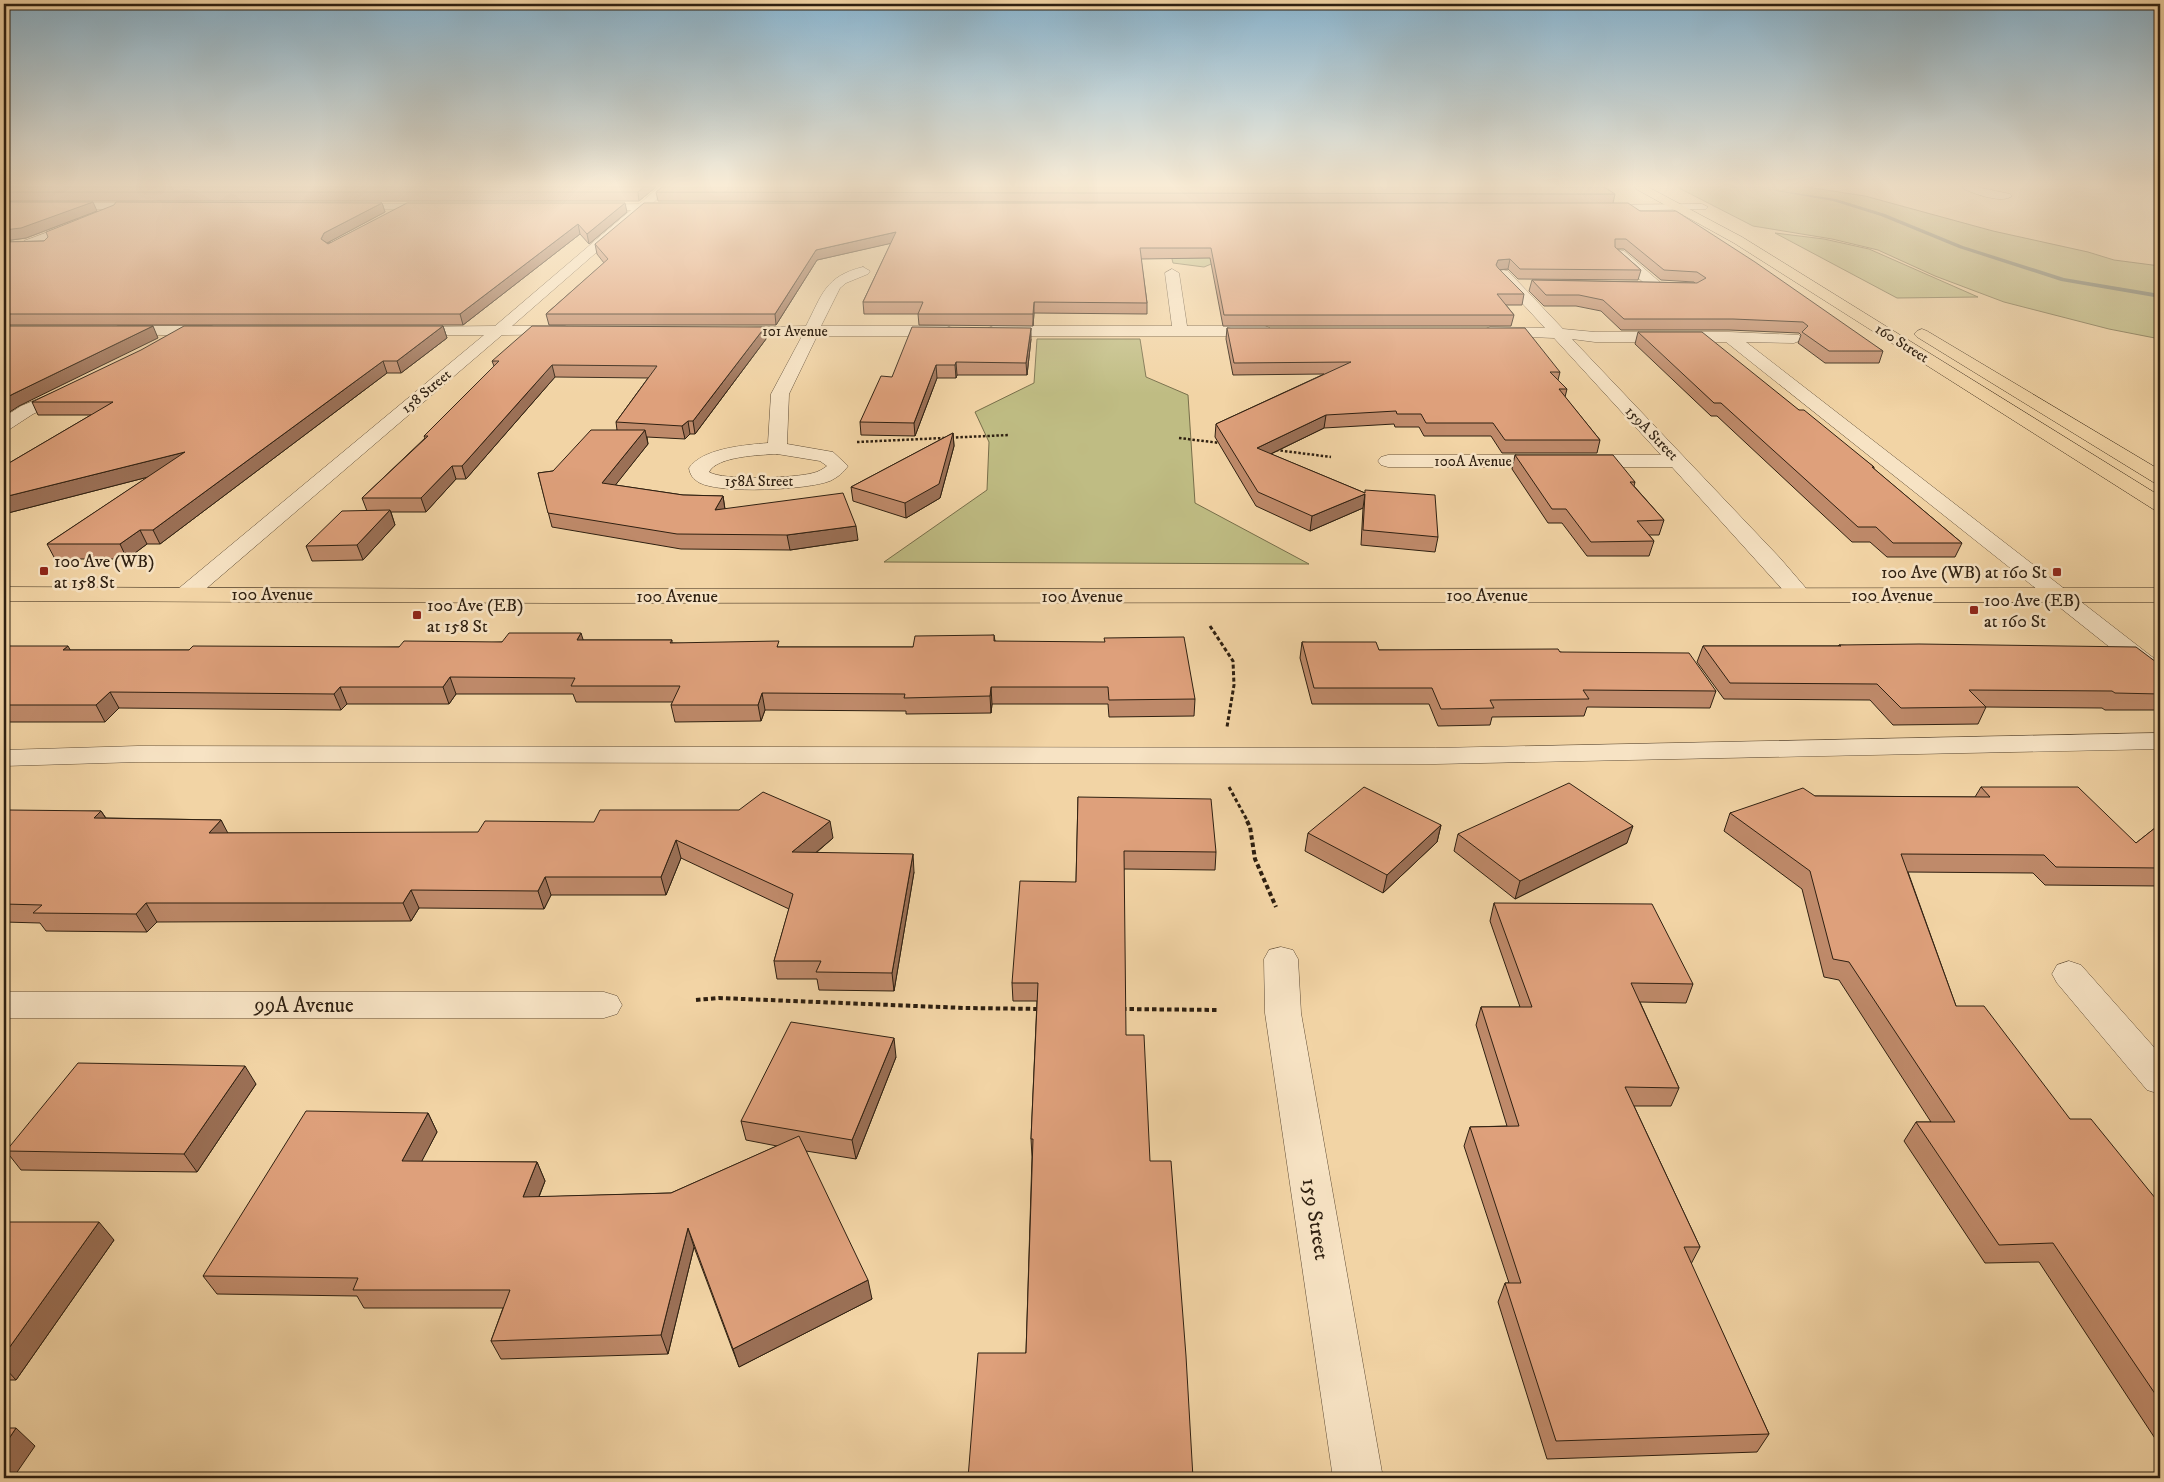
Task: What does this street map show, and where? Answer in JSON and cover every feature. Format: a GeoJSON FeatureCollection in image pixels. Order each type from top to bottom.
{"type":"FeatureCollection","features":[{"type":"Feature","properties":{"kind":"main road","name":"160 Street"},"geometry":{"type":"LineString","coordinates":[[1764,256],[2160,506]]}},
{"type":"Feature","properties":{"kind":"main road","name":"160 Street"},"geometry":{"type":"LineString","coordinates":[[1905,323],[2160,478]]}},
{"type":"Feature","properties":{"kind":"main road","name":"100 Avenue"},"geometry":{"type":"LineString","coordinates":[[4,594],[554,596],[2160,595]]}},
{"type":"Feature","properties":{"kind":"street","name":"158 Street"},"geometry":{"type":"LineString","coordinates":[[186,594],[584,256]]}},
{"type":"Feature","properties":{"kind":"street"},"geometry":{"type":"LineString","coordinates":[[1609,286],[1661,286],[1622,256]]}},
{"type":"Feature","properties":{"kind":"street","name":"158A Street"},"geometry":{"type":"LineString","coordinates":[[777,448],[780,394],[834,286],[841,280],[863,271]]}},
{"type":"Feature","properties":{"kind":"street"},"geometry":{"type":"LineString","coordinates":[[1172,273],[1180,331]]}},
{"type":"Feature","properties":{"kind":"street","name":"159A Street"},"geometry":{"type":"LineString","coordinates":[[1503,274],[1679,462],[1799,594]]}},
{"type":"Feature","properties":{"kind":"street"},"geometry":{"type":"LineString","coordinates":[[1513,286],[1532,286]]}},
{"type":"Feature","properties":{"kind":"street"},"geometry":{"type":"LineString","coordinates":[[393,330],[575,331]]}},
{"type":"Feature","properties":{"kind":"street"},"geometry":{"type":"LineString","coordinates":[[100,331],[225,331]]}},
{"type":"Feature","properties":{"kind":"street"},"geometry":{"type":"LineString","coordinates":[[160,346],[186,331]]}},
{"type":"Feature","properties":{"kind":"street","name":"101 Avenue"},"geometry":{"type":"LineString","coordinates":[[714,331],[962,331]]}},
{"type":"Feature","properties":{"kind":"street"},"geometry":{"type":"LineString","coordinates":[[981,331],[1280,331]]}},
{"type":"Feature","properties":{"kind":"street"},"geometry":{"type":"LineString","coordinates":[[1478,332],[1557,333],[1595,337],[1794,338]]}},
{"type":"Feature","properties":{"kind":"street"},"geometry":{"type":"LineString","coordinates":[[1729,337],[2160,675]]}},
{"type":"Feature","properties":{"kind":"street"},"geometry":{"type":"LineString","coordinates":[[4,425],[28,410],[87,383]]}},
{"type":"Feature","properties":{"kind":"street","name":"158A Street"},"geometry":{"type":"LineString","coordinates":[[777,448],[826,456],[838,466],[832,473],[816,479],[803,481],[728,482],[709,480],[700,474],[699,468],[706,462],[724,455],[777,448]]}},
{"type":"Feature","properties":{"kind":"street","name":"100A Avenue"},"geometry":{"type":"LineString","coordinates":[[1388,461],[1679,462]]}},
{"type":"Feature","properties":{"kind":"street"},"geometry":{"type":"LineString","coordinates":[[4,758],[138,754],[1435,756],[2160,741]]}},
{"type":"Feature","properties":{"kind":"street","name":"159 Street"},"geometry":{"type":"LineString","coordinates":[[1281,960],[1283,1014],[1358,1478]]}},
{"type":"Feature","properties":{"kind":"street"},"geometry":{"type":"LineString","coordinates":[[2069,974],[2160,1078]]}},
{"type":"Feature","properties":{"kind":"street","name":"99A Avenue"},"geometry":{"type":"LineString","coordinates":[[8,1009],[604,1005]]}},
{"type":"Feature","properties":{"kind":"path"},"geometry":{"type":"LineString","coordinates":[[854,442],[1009,435]]}},
{"type":"Feature","properties":{"kind":"path"},"geometry":{"type":"LineString","coordinates":[[1179,438],[1226,444]]}},
{"type":"Feature","properties":{"kind":"path"},"geometry":{"type":"LineString","coordinates":[[1274,450],[1331,457]]}},
{"type":"Feature","properties":{"kind":"path"},"geometry":{"type":"LineString","coordinates":[[1209,625],[1211,631],[1224,646],[1233,661],[1234,678],[1226,734]]}},
{"type":"Feature","properties":{"kind":"path"},"geometry":{"type":"LineString","coordinates":[[1228,784],[1250,827],[1255,859],[1276,907]]}},
{"type":"Feature","properties":{"kind":"path"},"geometry":{"type":"LineString","coordinates":[[696,1000],[718,998],[964,1008],[1044,1009]]}},
{"type":"Feature","properties":{"kind":"path"},"geometry":{"type":"LineString","coordinates":[[1113,1009],[1219,1010]]}},
{"type":"Feature","properties":{"kind":"shaded area"},"geometry":{"type":"Polygon","coordinates":[[[1171,256],[1230,256],[1204,267],[1173,263],[1171,256]]]}},
{"type":"Feature","properties":{"kind":"shaded area"},"geometry":{"type":"Polygon","coordinates":[[[1818,256],[1885,256],[1978,297],[1897,298],[1818,256]]]}},
{"type":"Feature","properties":{"kind":"shaded area"},"geometry":{"type":"Polygon","coordinates":[[[1892,256],[2102,256],[2114,260],[2160,266],[2160,339],[2109,329],[2004,302],[1935,276],[1892,256]]]}},
{"type":"Feature","properties":{"kind":"shaded area"},"geometry":{"type":"Polygon","coordinates":[[[1037,339],[1140,339],[1146,377],[1188,395],[1195,503],[1309,564],[884,562],[987,490],[989,442],[975,412],[1034,383],[1037,339]]]}},
{"type":"Feature","properties":{"kind":"building"},"geometry":{"type":"Polygon","coordinates":[[[4,256],[536,256],[460,314],[4,314],[4,256]]]}},
{"type":"Feature","properties":{"kind":"building"},"geometry":{"type":"Polygon","coordinates":[[[606,256],[812,256],[775,314],[546,314],[608,259],[606,256]]]}},
{"type":"Feature","properties":{"kind":"building"},"geometry":{"type":"Polygon","coordinates":[[[885,256],[1141,256],[1147,303],[1034,302],[1033,314],[918,314],[923,302],[863,302],[885,256]]]}},
{"type":"Feature","properties":{"kind":"building"},"geometry":{"type":"Polygon","coordinates":[[[1213,256],[1625,256],[1641,270],[1520,269],[1510,259],[1498,260],[1496,265],[1498,268],[1524,294],[1497,294],[1514,315],[1224,315],[1213,256]]]}},
{"type":"Feature","properties":{"kind":"building"},"geometry":{"type":"Polygon","coordinates":[[[1647,256],[1746,256],[1883,351],[1829,351],[1802,332],[1808,326],[1803,322],[1733,319],[1624,319],[1603,300],[1579,295],[1546,295],[1532,280],[1697,283],[1706,278],[1697,272],[1664,270],[1647,256]]]}},
{"type":"Feature","properties":{"kind":"building"},"geometry":{"type":"Polygon","coordinates":[[[4,326],[153,326],[4,399],[4,326]]]}},
{"type":"Feature","properties":{"kind":"building"},"geometry":{"type":"Polygon","coordinates":[[[184,326],[443,326],[397,361],[383,361],[153,530],[140,530],[120,544],[47,544],[185,452],[4,497],[4,466],[113,402],[32,402],[141,350],[184,326]]]}},
{"type":"Feature","properties":{"kind":"building"},"geometry":{"type":"Polygon","coordinates":[[[532,326],[765,327],[693,421],[688,421],[682,426],[616,422],[657,366],[552,365],[462,466],[452,466],[421,498],[362,498],[428,436],[424,436],[499,361],[492,361],[532,326]]]}},
{"type":"Feature","properties":{"kind":"building"},"geometry":{"type":"Polygon","coordinates":[[[912,327],[1031,328],[1026,363],[956,362],[955,365],[936,365],[914,423],[860,422],[881,376],[892,377],[912,327]]]}},
{"type":"Feature","properties":{"kind":"building"},"geometry":{"type":"Polygon","coordinates":[[[1227,328],[1525,328],[1560,372],[1550,372],[1567,389],[1559,389],[1600,440],[1505,440],[1493,423],[1426,423],[1421,414],[1397,414],[1396,411],[1326,415],[1257,448],[1365,493],[1365,490],[1435,495],[1438,537],[1363,530],[1365,494],[1312,516],[1258,492],[1216,424],[1351,362],[1234,363],[1227,328]]]}},
{"type":"Feature","properties":{"kind":"building"},"geometry":{"type":"Polygon","coordinates":[[[1638,332],[1702,332],[1799,410],[1804,410],[1962,543],[1893,543],[1876,527],[1858,527],[1721,403],[1714,403],[1638,332]]]}},
{"type":"Feature","properties":{"kind":"building"},"geometry":{"type":"Polygon","coordinates":[[[591,430],[645,430],[602,483],[683,495],[723,496],[715,510],[843,493],[856,526],[787,535],[677,534],[548,513],[538,473],[553,471],[591,430]]]}},
{"type":"Feature","properties":{"kind":"building"},"geometry":{"type":"Polygon","coordinates":[[[953,433],[939,484],[905,503],[851,487],[953,433]]]}},
{"type":"Feature","properties":{"kind":"building"},"geometry":{"type":"Polygon","coordinates":[[[1515,455],[1613,455],[1635,482],[1630,482],[1664,520],[1637,521],[1654,541],[1591,542],[1566,509],[1552,509],[1515,455]]]}},
{"type":"Feature","properties":{"kind":"building"},"geometry":{"type":"Polygon","coordinates":[[[390,510],[357,545],[306,546],[342,511],[390,510]]]}},
{"type":"Feature","properties":{"kind":"building"},"geometry":{"type":"Polygon","coordinates":[[[509,633],[581,633],[577,640],[672,640],[670,643],[779,641],[777,647],[913,647],[915,636],[994,635],[994,641],[1105,642],[1104,638],[1184,637],[1195,699],[1109,700],[1108,687],[991,687],[990,696],[904,698],[905,694],[762,693],[758,705],[671,705],[680,686],[571,686],[575,678],[450,677],[443,687],[340,687],[334,694],[110,692],[96,705],[4,705],[4,646],[68,646],[63,650],[189,650],[193,646],[399,647],[404,641],[502,642],[509,633]]]}},
{"type":"Feature","properties":{"kind":"building"},"geometry":{"type":"Polygon","coordinates":[[[1302,642],[1376,642],[1379,650],[1558,649],[1560,652],[1689,653],[1716,691],[1583,690],[1589,699],[1490,700],[1494,708],[1441,709],[1432,688],[1314,688],[1302,642]]]}},
{"type":"Feature","properties":{"kind":"building"},"geometry":{"type":"Polygon","coordinates":[[[1919,644],[2136,647],[2160,665],[2160,694],[2115,693],[2112,691],[1969,690],[1986,707],[1901,708],[1877,684],[1730,683],[1703,646],[1919,644]]]}},
{"type":"Feature","properties":{"kind":"building"},"geometry":{"type":"Polygon","coordinates":[[[1569,783],[1633,826],[1520,881],[1458,834],[1569,783]]]}},
{"type":"Feature","properties":{"kind":"building"},"geometry":{"type":"Polygon","coordinates":[[[1364,787],[1441,825],[1387,875],[1308,833],[1364,787]]]}},
{"type":"Feature","properties":{"kind":"building"},"geometry":{"type":"Polygon","coordinates":[[[1981,787],[2078,787],[2136,843],[2160,824],[2160,868],[2056,867],[2044,855],[1901,854],[1956,1006],[1984,1006],[2070,1119],[2091,1119],[2160,1204],[2160,1401],[2053,1243],[1999,1245],[1916,1122],[1955,1122],[1849,962],[1833,959],[1810,871],[1730,813],[1803,788],[1815,796],[1990,797],[1981,787]]]}},
{"type":"Feature","properties":{"kind":"building"},"geometry":{"type":"Polygon","coordinates":[[[763,792],[830,821],[792,852],[913,854],[892,973],[816,972],[821,961],[774,961],[793,894],[676,840],[661,877],[545,877],[538,891],[411,890],[403,903],[146,903],[136,914],[33,913],[42,905],[4,904],[4,813],[9,810],[101,811],[94,818],[221,820],[209,833],[478,832],[485,821],[594,822],[600,810],[739,810],[763,792]]]}},
{"type":"Feature","properties":{"kind":"building"},"geometry":{"type":"Polygon","coordinates":[[[1078,797],[1211,799],[1216,852],[1124,851],[1126,1035],[1144,1035],[1150,1161],[1171,1161],[1193,1478],[968,1478],[978,1353],[1026,1353],[1033,1139],[1031,1139],[1038,983],[1012,983],[1020,881],[1076,882],[1078,797]]]}},
{"type":"Feature","properties":{"kind":"building"},"geometry":{"type":"Polygon","coordinates":[[[1494,903],[1652,904],[1693,984],[1631,983],[1679,1088],[1625,1087],[1700,1247],[1684,1247],[1769,1434],[1556,1441],[1505,1283],[1521,1283],[1470,1127],[1519,1126],[1481,1007],[1532,1007],[1494,903]]]}},
{"type":"Feature","properties":{"kind":"building"},"geometry":{"type":"Polygon","coordinates":[[[791,1022],[894,1038],[852,1140],[741,1121],[791,1022]]]}},
{"type":"Feature","properties":{"kind":"building"},"geometry":{"type":"Polygon","coordinates":[[[78,1063],[245,1066],[184,1154],[6,1151],[78,1063]]]}},
{"type":"Feature","properties":{"kind":"building"},"geometry":{"type":"Polygon","coordinates":[[[306,1111],[428,1113],[402,1161],[537,1162],[523,1197],[671,1193],[799,1136],[868,1280],[733,1349],[688,1228],[661,1335],[491,1341],[510,1290],[353,1290],[358,1278],[203,1276],[306,1111]]]}},
{"type":"Feature","properties":{"kind":"building"},"geometry":{"type":"Polygon","coordinates":[[[4,1222],[99,1222],[4,1355],[4,1222]]]}},
{"type":"Feature","properties":{"kind":"building"},"geometry":{"type":"Polygon","coordinates":[[[4,1428],[16,1428],[4,1446],[4,1428]]]}},
{"type":"Feature","properties":{"kind":"waterway"},"geometry":{"type":"LineString","coordinates":[[1989,256],[2063,280],[2160,296]]}},
{"type":"Feature","properties":{"kind":"place","name":"100 Ave (WB) at 158 St"},"geometry":{"type":"Point","coordinates":[44,571]}},
{"type":"Feature","properties":{"kind":"place","name":"100 Ave (WB) at 160 St"},"geometry":{"type":"Point","coordinates":[2057,572]}},
{"type":"Feature","properties":{"kind":"place","name":"100 Ave (EB) at 160 St"},"geometry":{"type":"Point","coordinates":[1974,610]}},
{"type":"Feature","properties":{"kind":"place","name":"100 Ave (EB) at 158 St"},"geometry":{"type":"Point","coordinates":[417,615]}}]}
